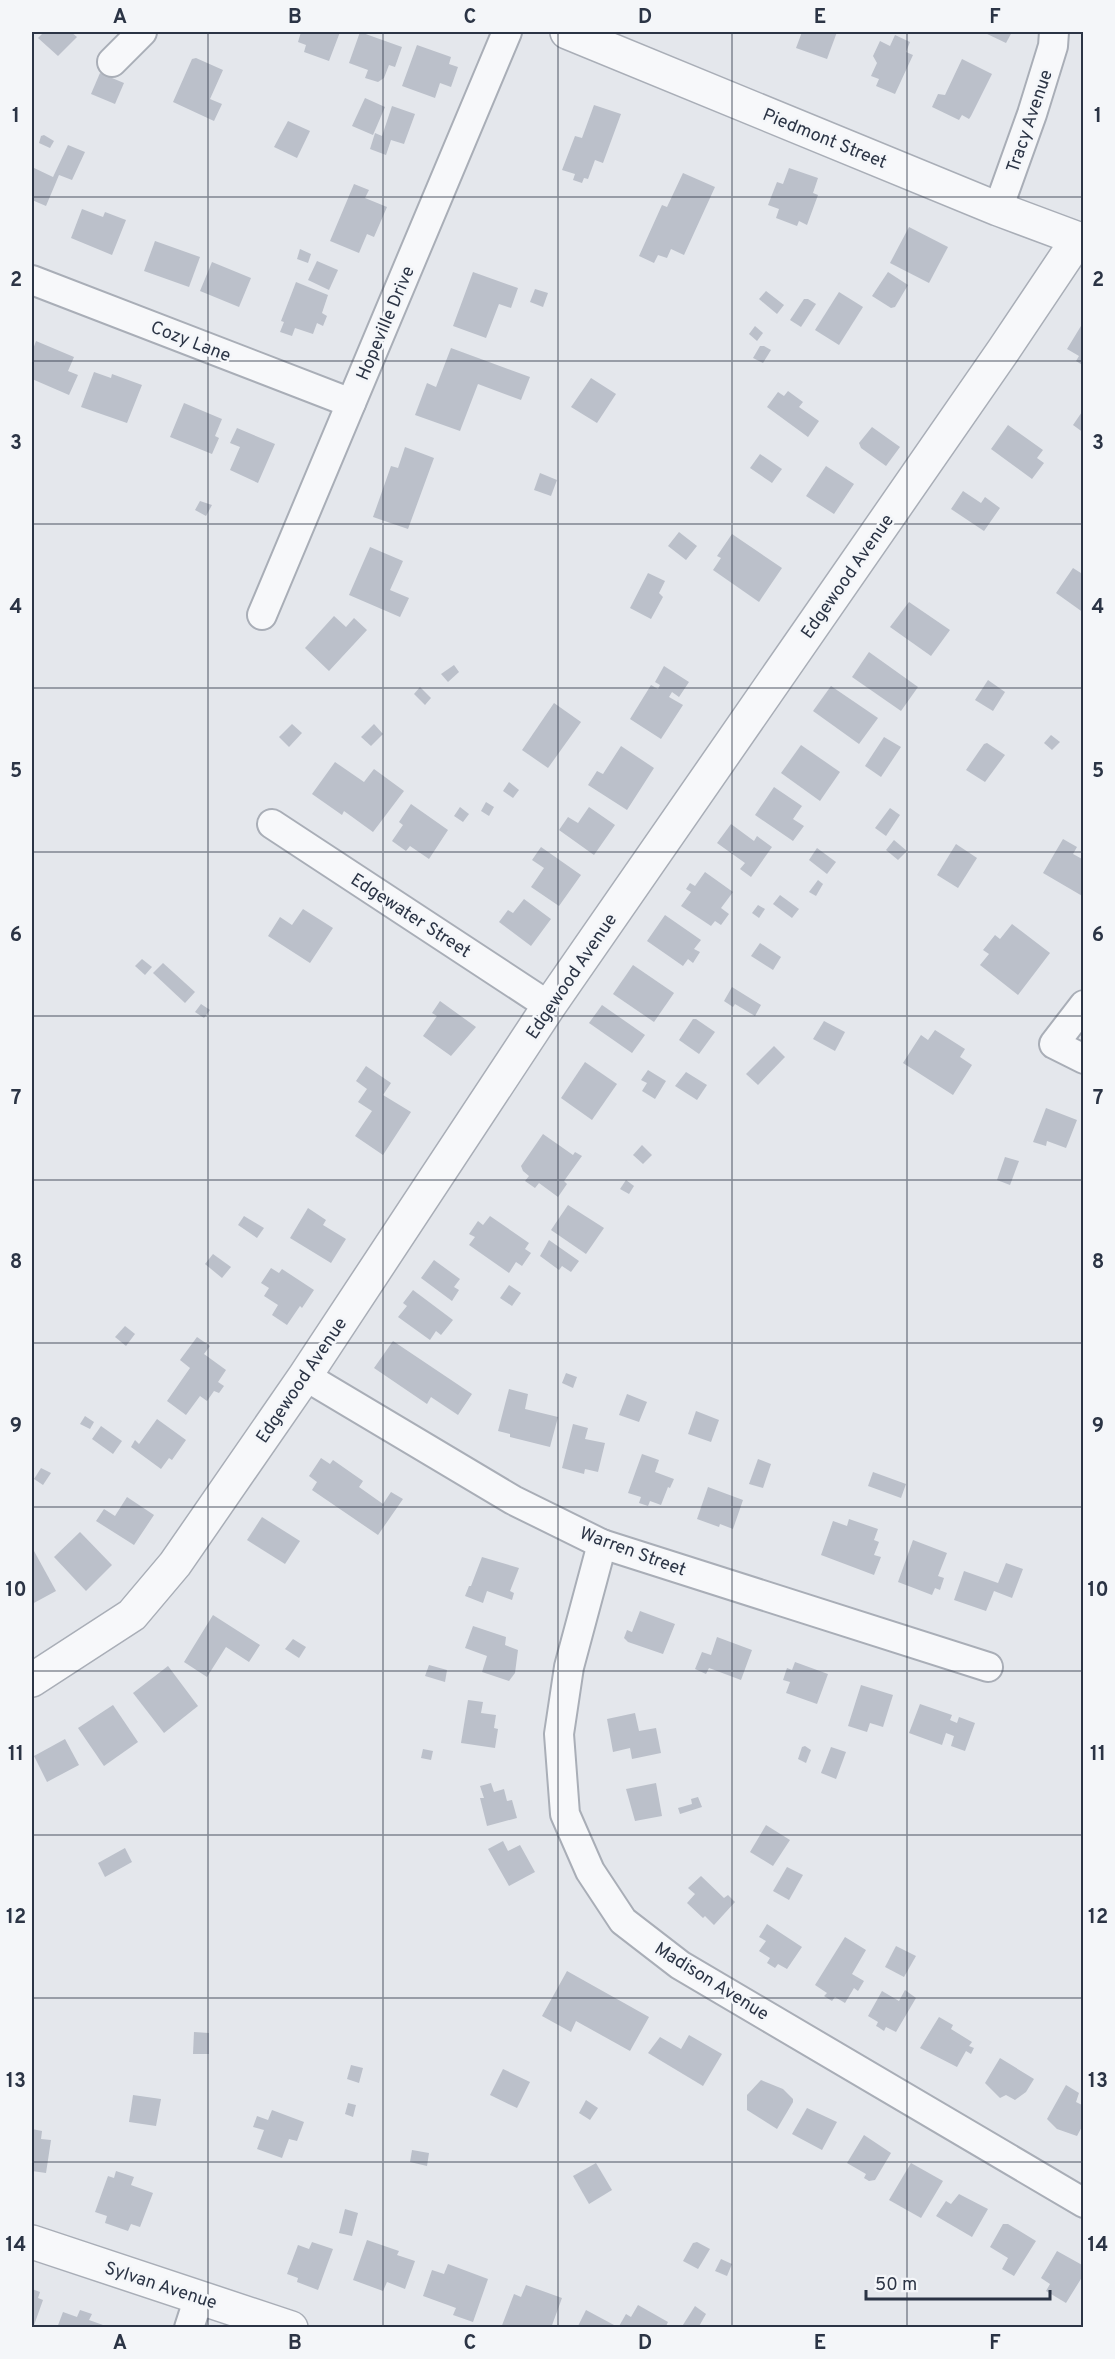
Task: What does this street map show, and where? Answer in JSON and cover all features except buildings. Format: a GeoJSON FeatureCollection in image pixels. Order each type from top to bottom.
{"type":"FeatureCollection","features":[{"type":"Feature","properties":{"kind":"street"},"geometry":{"type":"LineString","coordinates":[[112,62],[142,32]]}},
{"type":"Feature","properties":{"kind":"street","name":"Hopeville Drive"},"geometry":{"type":"LineString","coordinates":[[262,615],[507,32]]}},
{"type":"Feature","properties":{"kind":"street","name":"Piedmont Street"},"geometry":{"type":"LineString","coordinates":[[567,32],[998,209],[1081,240]]}},
{"type":"Feature","properties":{"kind":"street","name":"Tracy Avenue"},"geometry":{"type":"LineString","coordinates":[[998,209],[1032,114],[1053,46],[1054,32]]}},
{"type":"Feature","properties":{"kind":"street","name":"Edgewood Avenue"},"geometry":{"type":"LineString","coordinates":[[32,1680],[132,1615],[175,1564],[305,1376],[549,1006],[1081,240]]}},
{"type":"Feature","properties":{"kind":"street","name":"Cozy Lane"},"geometry":{"type":"LineString","coordinates":[[32,280],[351,403]]}},
{"type":"Feature","properties":{"kind":"street","name":"Edgewater Street"},"geometry":{"type":"LineString","coordinates":[[272,824],[549,1006]]}},
{"type":"Feature","properties":{"kind":"street"},"geometry":{"type":"LineString","coordinates":[[1083,1005],[1054,1044],[1083,1059]]}},
{"type":"Feature","properties":{"kind":"street","name":"Warren Street"},"geometry":{"type":"LineString","coordinates":[[305,1376],[513,1500],[602,1544],[988,1667]]}},
{"type":"Feature","properties":{"kind":"street","name":"Madison Avenue"},"geometry":{"type":"LineString","coordinates":[[602,1544],[569,1667],[559,1734],[565,1814],[590,1870],[623,1921],[680,1965],[1083,2203]]}},
{"type":"Feature","properties":{"kind":"street","name":"Sylvan Avenue"},"geometry":{"type":"LineString","coordinates":[[32,2242],[194,2312],[291,2328]]}}]}
